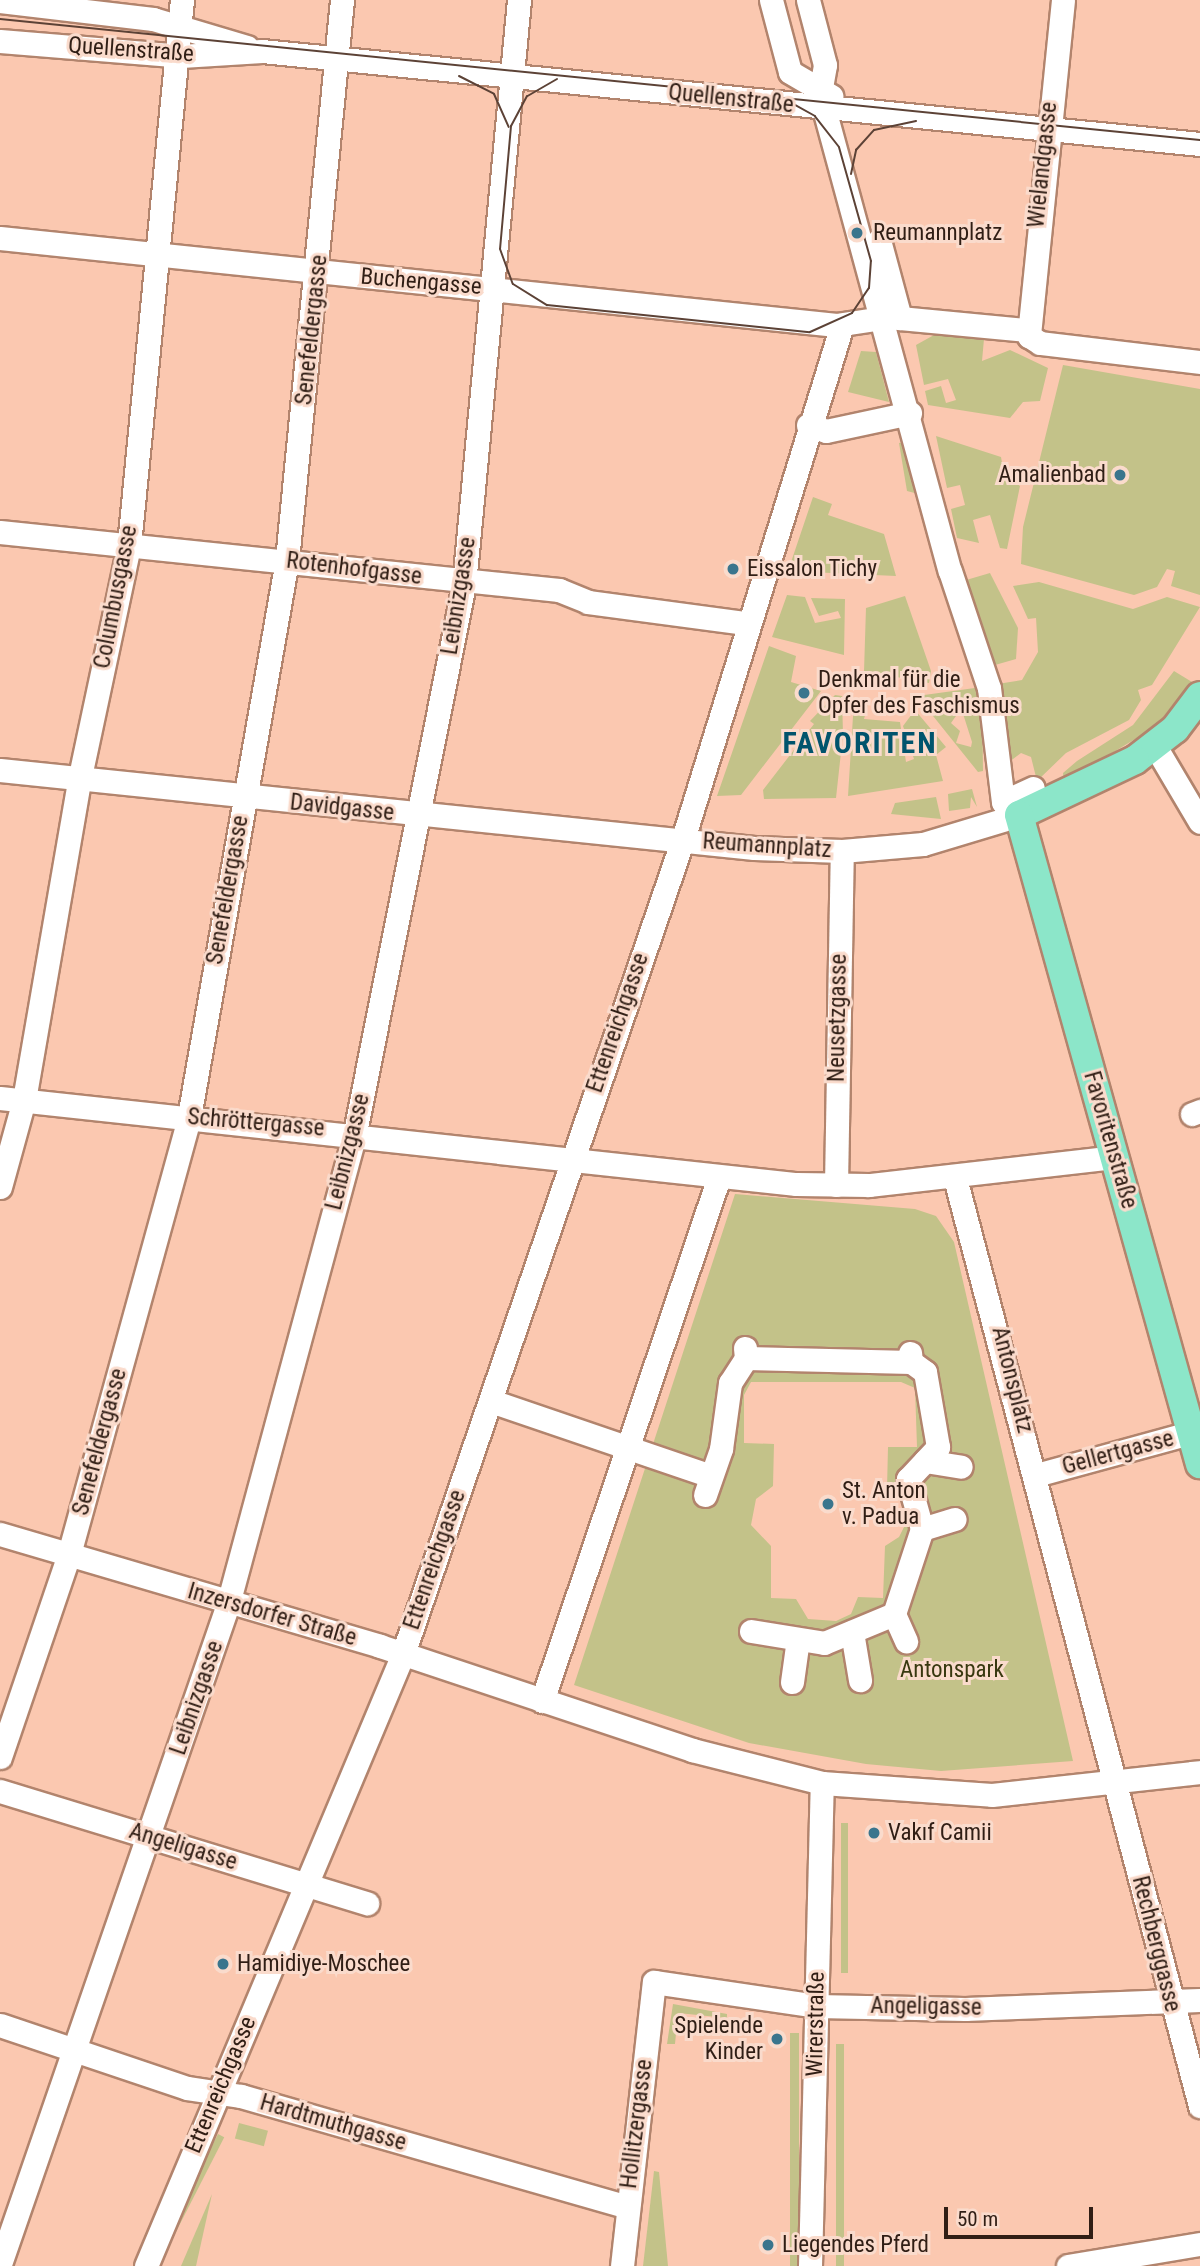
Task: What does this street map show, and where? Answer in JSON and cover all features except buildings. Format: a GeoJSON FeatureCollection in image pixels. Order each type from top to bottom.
{"type":"FeatureCollection","features":[{"type":"Feature","properties":{"kind":"main road","name":"Reumannplatz"},"geometry":{"type":"LineString","coordinates":[[1019,816],[1093,784],[1155,746],[1200,696]]}},
{"type":"Feature","properties":{"kind":"main road","name":"Favoritenstraße"},"geometry":{"type":"LineString","coordinates":[[1019,816],[1196,1432],[1200,1464]]}},
{"type":"Feature","properties":{"kind":"street","name":"Columbusgasse"},"geometry":{"type":"LineString","coordinates":[[0,1187],[24,1100],[79,781],[129,545],[181,56],[182,0]]}},
{"type":"Feature","properties":{"kind":"street","name":"Senefeldergasse"},"geometry":{"type":"LineString","coordinates":[[0,1757],[69,1554],[189,1117],[287,560],[340,60],[342,0]]}},
{"type":"Feature","properties":{"kind":"street","name":"Leibnizgasse"},"geometry":{"type":"LineString","coordinates":[[0,2264],[77,2049],[228,1604],[355,1132],[464,584],[514,77],[519,0]]}},
{"type":"Feature","properties":{"kind":"street"},"geometry":{"type":"LineString","coordinates":[[771,0],[790,72],[823,101],[859,99]]}},
{"type":"Feature","properties":{"kind":"street"},"geometry":{"type":"LineString","coordinates":[[808,0],[825,65],[823,101],[891,318]]}},
{"type":"Feature","properties":{"kind":"street","name":"Wielandgasse"},"geometry":{"type":"LineString","coordinates":[[1027,330],[1046,129],[1062,0]]}},
{"type":"Feature","properties":{"kind":"street","name":"Quellenstraße"},"geometry":{"type":"LineString","coordinates":[[0,1],[181,26],[262,51]]}},
{"type":"Feature","properties":{"kind":"street","name":"Quellenstraße"},"geometry":{"type":"LineString","coordinates":[[0,41],[181,56],[262,51],[514,77],[823,101],[1046,129],[1200,144]]}},
{"type":"Feature","properties":{"kind":"street","name":"Buchengasse"},"geometry":{"type":"LineString","coordinates":[[0,238],[158,253],[318,273],[494,288],[842,325]]}},
{"type":"Feature","properties":{"kind":"street"},"geometry":{"type":"LineString","coordinates":[[879,240],[910,413],[950,571],[989,688],[1003,802],[1033,788]]}},
{"type":"Feature","properties":{"kind":"street"},"geometry":{"type":"LineString","coordinates":[[842,325],[891,318],[1027,330],[1040,343],[1200,362]]}},
{"type":"Feature","properties":{"kind":"street","name":"Reumannplatz"},"geometry":{"type":"LineString","coordinates":[[842,325],[746,622],[749,635],[683,839],[842,851],[961,837],[1019,816]]}},
{"type":"Feature","properties":{"kind":"street"},"geometry":{"type":"LineString","coordinates":[[808,425],[826,431],[910,413]]}},
{"type":"Feature","properties":{"kind":"street","name":"Rotenhofgasse"},"geometry":{"type":"LineString","coordinates":[[0,532],[287,560],[464,584],[559,590],[588,601],[746,622]]}},
{"type":"Feature","properties":{"kind":"street"},"geometry":{"type":"LineString","coordinates":[[1155,746],[1200,822]]}},
{"type":"Feature","properties":{"kind":"street","name":"Davidgasse"},"geometry":{"type":"LineString","coordinates":[[0,770],[79,781],[418,816],[683,839]]}},
{"type":"Feature","properties":{"kind":"street","name":"Ettenreichgasse"},"geometry":{"type":"LineString","coordinates":[[146,2266],[403,1654],[683,839]]}},
{"type":"Feature","properties":{"kind":"street","name":"Neusetzgasse"},"geometry":{"type":"LineString","coordinates":[[836,1185],[842,851]]}},
{"type":"Feature","properties":{"kind":"street","name":"Schröttergasse"},"geometry":{"type":"LineString","coordinates":[[0,1098],[355,1132],[719,1177]]}},
{"type":"Feature","properties":{"kind":"street"},"geometry":{"type":"LineString","coordinates":[[1115,1157],[955,1178],[836,1185],[719,1177],[542,1702],[822,1783],[992,1795],[1200,1772]]}},
{"type":"Feature","properties":{"kind":"street","name":"Antonsplatz"},"geometry":{"type":"LineString","coordinates":[[955,1178],[1036,1475],[1115,1782]]}},
{"type":"Feature","properties":{"kind":"street"},"geometry":{"type":"LineString","coordinates":[[491,1401],[628,1446],[708,1486],[730,1383],[746,1353],[833,1371],[910,1358],[925,1371],[938,1447],[908,1479],[922,1529],[894,1614],[906,1641]]}},
{"type":"Feature","properties":{"kind":"street","name":"Gellertgasse"},"geometry":{"type":"LineString","coordinates":[[1036,1475],[1196,1432]]}},
{"type":"Feature","properties":{"kind":"street"},"geometry":{"type":"LineString","coordinates":[[925,1461],[961,1467]]}},
{"type":"Feature","properties":{"kind":"street"},"geometry":{"type":"LineString","coordinates":[[922,1529],[955,1519]]}},
{"type":"Feature","properties":{"kind":"street","name":"Inzersdorfer Straße"},"geometry":{"type":"LineString","coordinates":[[0,1534],[403,1654],[542,1702]]}},
{"type":"Feature","properties":{"kind":"street"},"geometry":{"type":"LineString","coordinates":[[751,1631],[824,1643],[894,1614]]}},
{"type":"Feature","properties":{"kind":"street"},"geometry":{"type":"LineString","coordinates":[[852,1632],[860,1680]]}},
{"type":"Feature","properties":{"kind":"street"},"geometry":{"type":"LineString","coordinates":[[792,1682],[798,1639]]}},
{"type":"Feature","properties":{"kind":"street","name":"Rechberggasse"},"geometry":{"type":"LineString","coordinates":[[1115,1782],[1200,2106]]}},
{"type":"Feature","properties":{"kind":"street","name":"Wirerstraße"},"geometry":{"type":"LineString","coordinates":[[810,2266],[822,1783]]}},
{"type":"Feature","properties":{"kind":"street","name":"Angeligasse"},"geometry":{"type":"LineString","coordinates":[[0,1790],[367,1903]]}},
{"type":"Feature","properties":{"kind":"street","name":"Angeligasse"},"geometry":{"type":"LineString","coordinates":[[654,1982],[816,2006],[1171,2003],[1200,2000]]}},
{"type":"Feature","properties":{"kind":"street","name":"Hollitzergasse"},"geometry":{"type":"LineString","coordinates":[[622,2266],[654,1982]]}},
{"type":"Feature","properties":{"kind":"street","name":"Hardtmuthgasse"},"geometry":{"type":"LineString","coordinates":[[0,2025],[217,2093],[627,2207]]}},
{"type":"Feature","properties":{"kind":"street"},"geometry":{"type":"LineString","coordinates":[[1068,2266],[1200,2244]]}},
{"type":"Feature","properties":{"kind":"green space"},"geometry":{"type":"Polygon","coordinates":[[[934,335],[984,339],[982,361],[1010,350],[1048,368],[1040,401],[1023,402],[1010,418],[928,405],[925,391],[941,386],[946,403],[956,400],[948,379],[924,385],[916,345],[934,335]]]}},
{"type":"Feature","properties":{"kind":"green space"},"geometry":{"type":"Polygon","coordinates":[[[861,351],[876,352],[889,402],[848,392],[861,351]]]}},
{"type":"Feature","properties":{"kind":"green space","name":"Amalienbad"},"geometry":{"type":"Polygon","coordinates":[[[1063,365],[1200,389],[1200,595],[1171,586],[1175,571],[1167,569],[1157,587],[1134,595],[1021,564],[1023,527],[1063,365]]]}},
{"type":"Feature","properties":{"kind":"green space"},"geometry":{"type":"Polygon","coordinates":[[[936,436],[1001,457],[1004,474],[1020,486],[1007,549],[1000,548],[990,515],[973,520],[979,543],[957,538],[951,509],[965,505],[960,485],[947,488],[936,436]]]}},
{"type":"Feature","properties":{"kind":"green space"},"geometry":{"type":"Polygon","coordinates":[[[911,441],[926,496],[907,491],[899,443],[911,441]]]}},
{"type":"Feature","properties":{"kind":"green space"},"geometry":{"type":"Polygon","coordinates":[[[813,497],[832,504],[828,515],[884,534],[896,576],[788,571],[813,497]]]}},
{"type":"Feature","properties":{"kind":"green space"},"geometry":{"type":"Polygon","coordinates":[[[990,573],[1018,628],[1016,659],[988,667],[956,583],[990,573]]]}},
{"type":"Feature","properties":{"kind":"green space"},"geometry":{"type":"Polygon","coordinates":[[[1039,582],[1133,609],[1167,597],[1200,607],[1152,685],[1138,690],[1141,700],[1129,720],[1066,753],[1037,781],[1031,757],[1021,753],[1009,762],[991,685],[1022,680],[1038,652],[1036,618],[1028,619],[1013,586],[1039,582]]]}},
{"type":"Feature","properties":{"kind":"green space"},"geometry":{"type":"Polygon","coordinates":[[[787,595],[805,597],[815,623],[841,618],[838,611],[819,616],[811,598],[845,599],[844,655],[772,637],[787,595]]]}},
{"type":"Feature","properties":{"kind":"green space"},"geometry":{"type":"Polygon","coordinates":[[[905,596],[931,671],[929,683],[864,671],[866,608],[905,596]]]}},
{"type":"Feature","properties":{"kind":"green space"},"geometry":{"type":"Polygon","coordinates":[[[769,646],[796,656],[791,682],[821,691],[741,795],[717,796],[769,646]]]}},
{"type":"Feature","properties":{"kind":"green space"},"geometry":{"type":"Polygon","coordinates":[[[1174,671],[1192,682],[1155,727],[1064,782],[1063,773],[1077,761],[1133,725],[1174,671]]]}},
{"type":"Feature","properties":{"kind":"green space"},"geometry":{"type":"Polygon","coordinates":[[[982,687],[983,771],[978,772],[917,696],[982,687]],[[958,698],[946,711],[956,716],[951,723],[960,731],[956,743],[971,747],[972,742],[958,698]]]}},
{"type":"Feature","properties":{"kind":"green space"},"geometry":{"type":"Polygon","coordinates":[[[835,695],[842,696],[843,734],[836,798],[764,799],[763,790],[814,724],[810,721],[835,695]]]}},
{"type":"Feature","properties":{"kind":"green space"},"geometry":{"type":"Polygon","coordinates":[[[854,700],[868,704],[864,719],[900,722],[906,762],[914,759],[903,726],[915,710],[946,747],[936,755],[943,781],[848,796],[854,700]]]}},
{"type":"Feature","properties":{"kind":"green space"},"geometry":{"type":"Polygon","coordinates":[[[972,789],[977,807],[971,797],[970,808],[949,811],[948,794],[972,789]]]}},
{"type":"Feature","properties":{"kind":"green space"},"geometry":{"type":"Polygon","coordinates":[[[936,797],[941,819],[891,814],[895,803],[936,797]]]}},
{"type":"Feature","properties":{"kind":"green space","name":"Antonspark"},"geometry":{"type":"Polygon","coordinates":[[[735,1194],[915,1209],[936,1216],[954,1242],[1073,1761],[941,1771],[866,1764],[749,1743],[574,1685],[735,1194]],[[751,1382],[744,1395],[744,1443],[774,1444],[773,1486],[756,1499],[751,1525],[771,1546],[771,1598],[796,1599],[808,1619],[836,1621],[851,1614],[858,1597],[883,1598],[885,1546],[899,1537],[907,1521],[899,1497],[887,1488],[888,1447],[917,1447],[915,1388],[901,1382],[751,1382]]]}},
{"type":"Feature","properties":{"kind":"green space"},"geometry":{"type":"Polygon","coordinates":[[[841,1823],[848,1823],[848,1973],[841,1973],[841,1823]]]}},
{"type":"Feature","properties":{"kind":"green space"},"geometry":{"type":"Polygon","coordinates":[[[673,2004],[727,2014],[727,2018],[678,2013],[675,2044],[667,2044],[673,2004]]]}},
{"type":"Feature","properties":{"kind":"green space"},"geometry":{"type":"Polygon","coordinates":[[[790,2033],[799,2033],[799,2266],[790,2266],[790,2033]]]}},
{"type":"Feature","properties":{"kind":"green space"},"geometry":{"type":"Polygon","coordinates":[[[836,2044],[844,2044],[844,2266],[836,2266],[836,2044]]]}},
{"type":"Feature","properties":{"kind":"green space"},"geometry":{"type":"Polygon","coordinates":[[[239,2123],[268,2131],[264,2146],[235,2138],[239,2123]]]}},
{"type":"Feature","properties":{"kind":"green space"},"geometry":{"type":"Polygon","coordinates":[[[218,2134],[224,2137],[159,2265],[153,2261],[218,2134]]]}},
{"type":"Feature","properties":{"kind":"green space"},"geometry":{"type":"Polygon","coordinates":[[[654,2171],[659,2172],[668,2266],[643,2266],[654,2171]]]}},
{"type":"Feature","properties":{"kind":"green space"},"geometry":{"type":"Polygon","coordinates":[[[212,2194],[196,2266],[181,2266],[212,2194]]]}},
{"type":"Feature","properties":{"kind":"tram line"},"geometry":{"type":"LineString","coordinates":[[0,19],[1200,140]]}},
{"type":"Feature","properties":{"kind":"tram line"},"geometry":{"type":"LineString","coordinates":[[459,76],[494,94],[509,127]]}},
{"type":"Feature","properties":{"kind":"tram line"},"geometry":{"type":"LineString","coordinates":[[557,79],[527,96],[511,126],[500,249],[513,284],[547,305],[810,332],[852,313],[869,288],[871,261],[839,147],[815,116],[792,103]]}},
{"type":"Feature","properties":{"kind":"tram line"},"geometry":{"type":"LineString","coordinates":[[851,174],[856,150],[874,130],[916,121]]}},
{"type":"Feature","properties":{"kind":"place","name":"Reumannplatz"},"geometry":{"type":"Point","coordinates":[857,233]}},
{"type":"Feature","properties":{"kind":"place","name":"Amalienbad"},"geometry":{"type":"Point","coordinates":[1120,475]}},
{"type":"Feature","properties":{"kind":"place","name":"Eissalon Tichy"},"geometry":{"type":"Point","coordinates":[733,569]}},
{"type":"Feature","properties":{"kind":"place","name":"Denkmal für die Opfer des Faschismus"},"geometry":{"type":"Point","coordinates":[804,693]}},
{"type":"Feature","properties":{"kind":"place","name":"St. Anton v. Padua"},"geometry":{"type":"Point","coordinates":[828,1504]}},
{"type":"Feature","properties":{"kind":"place","name":"Vakıf Camii"},"geometry":{"type":"Point","coordinates":[874,1833]}},
{"type":"Feature","properties":{"kind":"place","name":"Hamidiye-Moschee"},"geometry":{"type":"Point","coordinates":[223,1964]}},
{"type":"Feature","properties":{"kind":"place","name":"Spielende Kinder"},"geometry":{"type":"Point","coordinates":[777,2039]}},
{"type":"Feature","properties":{"kind":"place","name":"Liegendes Pferd"},"geometry":{"type":"Point","coordinates":[768,2245]}},
{"type":"Feature","properties":{"kind":"district","name":"FAVORITEN"},"geometry":{"type":"Point","coordinates":[860,743]}}]}
